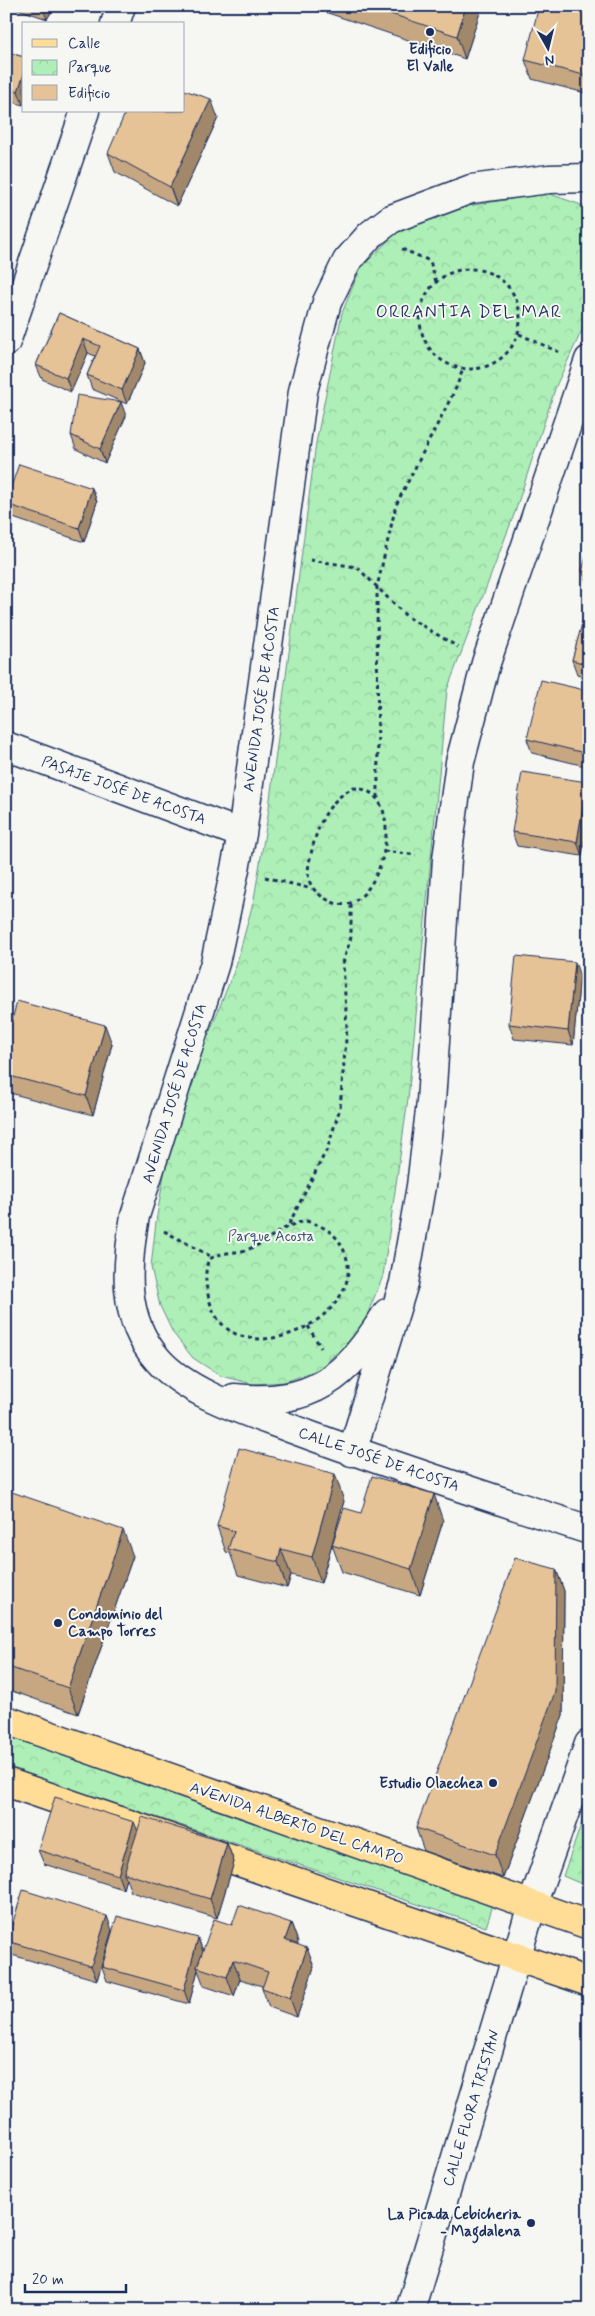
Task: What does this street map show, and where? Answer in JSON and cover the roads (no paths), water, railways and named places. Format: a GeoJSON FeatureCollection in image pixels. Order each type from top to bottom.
{"type":"FeatureCollection","features":[{"type":"Feature","properties":{"kind":"main road","name":"AVENIDA ALBERTO DEL CAMPO"},"geometry":{"type":"LineString","coordinates":[[6,1720],[589,1925]]}},
{"type":"Feature","properties":{"kind":"main road"},"geometry":{"type":"LineString","coordinates":[[6,1782],[589,1982]]}},
{"type":"Feature","properties":{"kind":"street"},"geometry":{"type":"LineString","coordinates":[[116,22],[121,6]]}},
{"type":"Feature","properties":{"kind":"street"},"geometry":{"type":"LineString","coordinates":[[6,342],[85,112]]}},
{"type":"Feature","properties":{"kind":"street","name":"AVENIDA JOSÉ DE ACOSTA"},"geometry":{"type":"LineString","coordinates":[[184,1382],[156,1359],[134,1316],[127,1283],[128,1253],[135,1216],[215,962],[235,869],[242,834],[303,391],[327,302],[347,261],[370,235],[391,219],[471,189],[508,183],[587,179]]}},
{"type":"Feature","properties":{"kind":"street"},"geometry":{"type":"LineString","coordinates":[[352,1452],[404,1283],[421,1186],[431,1102],[447,859],[460,762],[486,663],[588,362]]}},
{"type":"Feature","properties":{"kind":"street","name":"PASAJE JOSÉ DE ACOSTA"},"geometry":{"type":"LineString","coordinates":[[6,746],[242,834]]}},
{"type":"Feature","properties":{"kind":"street"},"geometry":{"type":"LineString","coordinates":[[184,1382],[225,1397],[273,1400],[298,1396],[318,1388],[353,1359],[385,1315],[404,1283]]}},
{"type":"Feature","properties":{"kind":"street","name":"CALLE JOSÉ DE ACOSTA"},"geometry":{"type":"LineString","coordinates":[[184,1382],[254,1414],[352,1452],[589,1530]]}},
{"type":"Feature","properties":{"kind":"street","name":"CALLE FLORA TRISTAN"},"geometry":{"type":"LineString","coordinates":[[410,2310],[532,1905],[589,1744]]}},
{"type":"Feature","properties":{"kind":"place","name":"Edificio El Valle"},"geometry":{"type":"Point","coordinates":[430,32]}},
{"type":"Feature","properties":{"kind":"place","name":"Condominio del Campo Torres"},"geometry":{"type":"Point","coordinates":[58,1623]}},
{"type":"Feature","properties":{"kind":"place","name":"Estudio Olaechea"},"geometry":{"type":"Point","coordinates":[493,1783]}},
{"type":"Feature","properties":{"kind":"place","name":"La Picada Cebicheria - Magdalena"},"geometry":{"type":"Point","coordinates":[531,2223]}},
{"type":"Feature","properties":{"kind":"district","name":"ORRANTIA DEL MAR"},"geometry":{"type":"Point","coordinates":[469,311]}},
{"type":"Feature","properties":{"kind":"park label","name":"Parque Acosta"},"geometry":{"type":"Point","coordinates":[271,1236]}}]}
